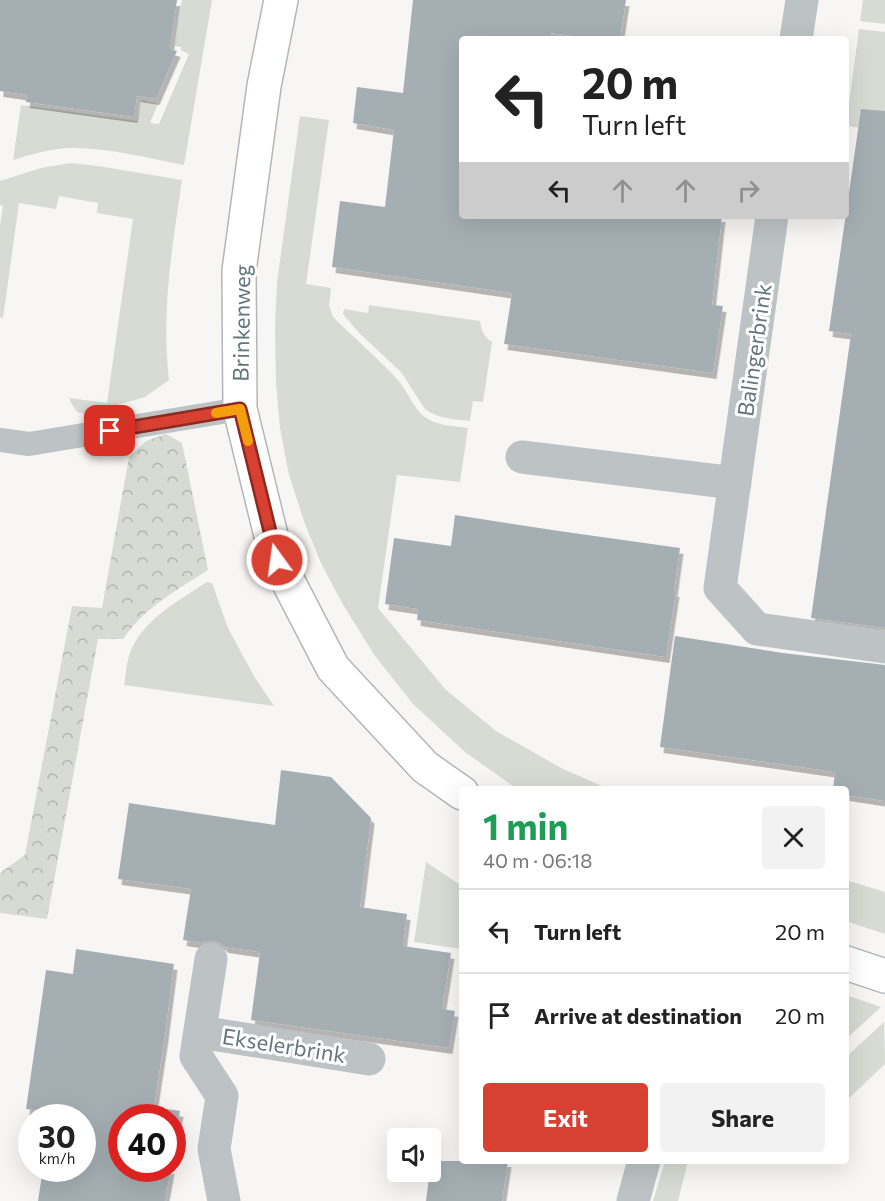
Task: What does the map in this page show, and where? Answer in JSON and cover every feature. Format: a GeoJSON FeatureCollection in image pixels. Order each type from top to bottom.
{"type":"FeatureCollection","features":[{"type":"Feature","properties":{"kind":"street","name":"Brinkenweg"},"geometry":{"type":"LineString","coordinates":[[281,0],[264,86],[239,271],[240,409],[277,560],[333,668],[425,767],[459,790]]}},
{"type":"Feature","properties":{"kind":"street"},"geometry":{"type":"LineString","coordinates":[[796,36],[802,0]]}},
{"type":"Feature","properties":{"kind":"street","name":"Balingerbrink"},"geometry":{"type":"LineString","coordinates":[[772,219],[720,588],[757,629],[885,647]]}},
{"type":"Feature","properties":{"kind":"street"},"geometry":{"type":"LineString","coordinates":[[522,457],[735,483]]}},
{"type":"Feature","properties":{"kind":"street","name":"Ekselerbrink"},"geometry":{"type":"LineString","coordinates":[[211,959],[196,1056],[222,1096],[214,1149],[224,1201]]}},
{"type":"Feature","properties":{"kind":"street"},"geometry":{"type":"LineString","coordinates":[[849,964],[885,976]]}},
{"type":"Feature","properties":{"kind":"street","name":"Ekselerbrink"},"geometry":{"type":"LineString","coordinates":[[200,1032],[369,1059]]}},
{"type":"Feature","properties":{"kind":"street"},"geometry":{"type":"LineString","coordinates":[[633,1201],[643,1164]]}},
{"type":"Feature","properties":{"kind":"lane"},"geometry":{"type":"LineString","coordinates":[[0,440],[29,444],[240,409]]}},
{"type":"Feature","properties":{"kind":"green space"},"geometry":{"type":"Polygon","coordinates":[[[182,0],[212,0],[184,165],[87,148],[50,150],[13,160],[21,105],[137,121],[141,100],[158,104],[150,123],[159,124],[189,54],[181,50],[181,47],[175,46],[182,0]]]}},
{"type":"Feature","properties":{"kind":"green space"},"geometry":{"type":"Polygon","coordinates":[[[863,0],[885,0],[885,24],[860,21],[863,0]]]}},
{"type":"Feature","properties":{"kind":"green space"},"geometry":{"type":"Polygon","coordinates":[[[859,29],[885,32],[885,131],[849,126],[849,104],[859,29]]]}},
{"type":"Feature","properties":{"kind":"green space"},"geometry":{"type":"Polygon","coordinates":[[[300,116],[329,120],[306,284],[331,288],[329,306],[333,317],[397,379],[414,406],[423,415],[437,423],[468,428],[460,482],[397,475],[378,608],[445,689],[496,731],[563,769],[602,786],[513,786],[465,752],[413,704],[375,656],[342,603],[321,563],[289,475],[280,428],[276,383],[277,282],[300,116]]]}},
{"type":"Feature","properties":{"kind":"green space"},"geometry":{"type":"Polygon","coordinates":[[[71,163],[182,180],[171,255],[167,305],[169,380],[145,397],[86,414],[77,412],[70,398],[107,403],[133,219],[97,213],[98,203],[59,196],[56,209],[19,203],[3,318],[0,317],[0,226],[3,206],[0,205],[0,181],[41,168],[71,163]]]}},
{"type":"Feature","properties":{"kind":"green space"},"geometry":{"type":"Polygon","coordinates":[[[369,305],[480,321],[483,333],[492,342],[483,402],[473,401],[470,421],[441,417],[425,409],[401,372],[359,333],[343,314],[344,309],[368,313],[369,305]]]}},
{"type":"Feature","properties":{"kind":"green space"},"geometry":{"type":"Polygon","coordinates":[[[166,434],[182,443],[208,570],[151,608],[123,639],[98,639],[47,919],[0,913],[0,873],[25,855],[72,606],[102,608],[129,457],[146,441],[166,434]]]}},
{"type":"Feature","properties":{"kind":"green space"},"geometry":{"type":"Polygon","coordinates":[[[207,582],[212,583],[228,628],[254,676],[274,706],[124,685],[129,656],[142,632],[161,613],[207,582]]]}},
{"type":"Feature","properties":{"kind":"green space"},"geometry":{"type":"Polygon","coordinates":[[[426,862],[459,884],[459,949],[414,942],[426,862]]]}},
{"type":"Feature","properties":{"kind":"green space"},"geometry":{"type":"Polygon","coordinates":[[[849,881],[885,892],[885,934],[849,922],[849,881]]]}},
{"type":"Feature","properties":{"kind":"green space"},"geometry":{"type":"Polygon","coordinates":[[[849,996],[881,1007],[849,1036],[849,996]]]}},
{"type":"Feature","properties":{"kind":"green space"},"geometry":{"type":"Polygon","coordinates":[[[884,1022],[885,1064],[849,1098],[849,1054],[884,1022]]]}},
{"type":"Feature","properties":{"kind":"green space"},"geometry":{"type":"Polygon","coordinates":[[[664,1164],[687,1164],[678,1201],[653,1201],[664,1164]]]}},
{"type":"Feature","properties":{"kind":"building"},"geometry":{"type":"Polygon","coordinates":[[[0,0],[177,0],[170,49],[177,51],[156,99],[137,96],[134,117],[26,102],[27,95],[0,91],[0,0]]]}},
{"type":"Feature","properties":{"kind":"building"},"geometry":{"type":"Polygon","coordinates":[[[413,0],[626,0],[620,36],[573,36],[551,33],[550,36],[459,36],[459,219],[722,219],[712,305],[723,306],[713,373],[504,344],[512,293],[332,267],[340,201],[385,207],[394,130],[353,123],[357,87],[403,93],[413,0]]]}},
{"type":"Feature","properties":{"kind":"building"},"geometry":{"type":"Polygon","coordinates":[[[861,109],[885,111],[885,628],[811,618],[851,334],[829,331],[845,219],[849,219],[849,192],[861,109]]]}},
{"type":"Feature","properties":{"kind":"building"},"geometry":{"type":"Polygon","coordinates":[[[455,515],[680,548],[666,657],[417,620],[418,609],[385,604],[394,538],[451,546],[455,515]]]}},
{"type":"Feature","properties":{"kind":"building"},"geometry":{"type":"Polygon","coordinates":[[[675,636],[783,653],[885,665],[885,801],[849,795],[849,786],[833,786],[835,772],[660,747],[675,636]]]}},
{"type":"Feature","properties":{"kind":"building"},"geometry":{"type":"Polygon","coordinates":[[[281,770],[331,777],[371,818],[360,907],[407,914],[403,946],[451,953],[442,1009],[455,1011],[449,1048],[251,1020],[260,952],[225,947],[214,941],[202,943],[183,940],[191,889],[118,879],[129,803],[275,825],[281,770]]]}},
{"type":"Feature","properties":{"kind":"building"},"geometry":{"type":"Polygon","coordinates":[[[76,949],[174,964],[154,1104],[108,1104],[108,1182],[168,1182],[165,1201],[38,1201],[41,1182],[96,1182],[96,1104],[27,1104],[46,970],[73,974],[76,949]]]}},
{"type":"Feature","properties":{"kind":"building"},"geometry":{"type":"Polygon","coordinates":[[[441,1161],[459,1161],[459,1164],[508,1164],[502,1201],[426,1201],[428,1182],[441,1182],[441,1161]]]}},
{"type":"Feature","properties":{"kind":"slow traffic"},"geometry":{"type":"LineString","coordinates":[[216,413],[240,409],[248,441]]}},
{"type":"Feature","properties":{"kind":"route"},"geometry":{"type":"LineString","coordinates":[[110,431],[240,409],[277,560]]}}]}
